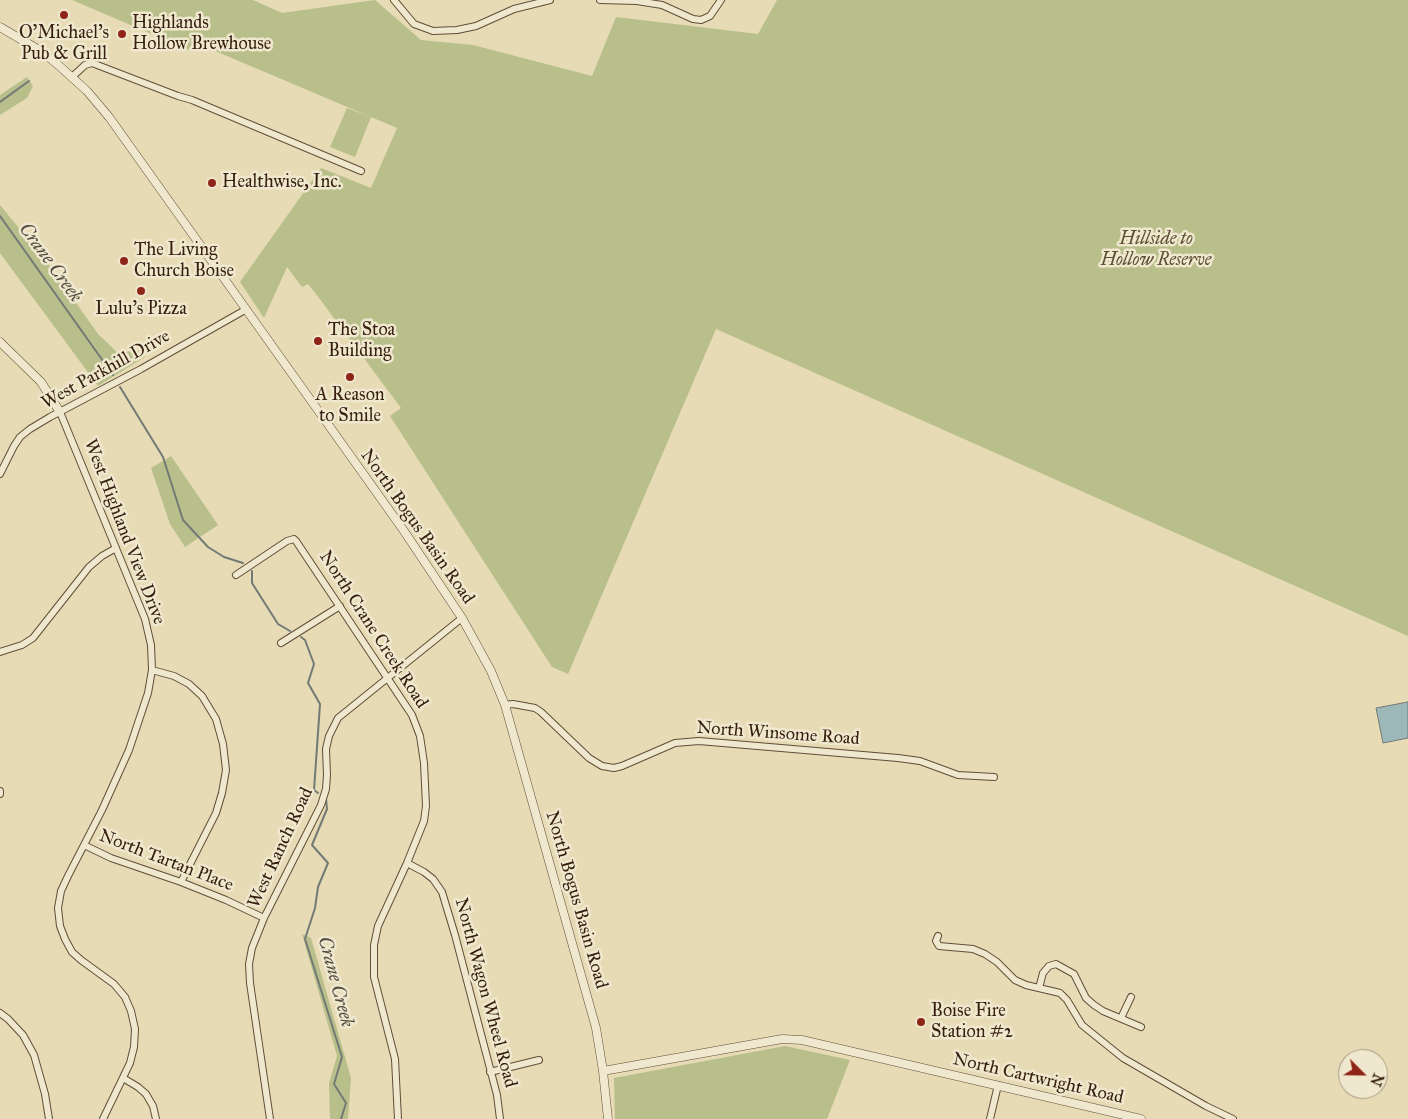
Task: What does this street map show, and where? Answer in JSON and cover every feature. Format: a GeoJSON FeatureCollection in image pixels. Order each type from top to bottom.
{"type":"FeatureCollection","features":[{"type":"Feature","properties":{"kind":"street"},"geometry":{"type":"LineString","coordinates":[[394,0],[414,24],[434,31],[457,30],[476,26],[514,9],[550,0]]}},
{"type":"Feature","properties":{"kind":"street"},"geometry":{"type":"LineString","coordinates":[[600,0],[637,1],[662,5],[693,19],[701,20],[710,16],[721,0]]}},
{"type":"Feature","properties":{"kind":"street","name":"North Bogus Basin Road"},"geometry":{"type":"LineString","coordinates":[[0,27],[39,50],[72,77],[109,117],[404,531],[462,618],[491,671],[505,705],[596,1028],[608,1119]]}},
{"type":"Feature","properties":{"kind":"street"},"geometry":{"type":"LineString","coordinates":[[72,77],[85,65],[92,63],[192,100],[361,171]]}},
{"type":"Feature","properties":{"kind":"street","name":"West Parkhill Drive"},"geometry":{"type":"LineString","coordinates":[[0,474],[20,437],[30,429],[245,310]]}},
{"type":"Feature","properties":{"kind":"street"},"geometry":{"type":"LineString","coordinates":[[0,342],[41,382],[60,412]]}},
{"type":"Feature","properties":{"kind":"street","name":"West Highland View Drive"},"geometry":{"type":"LineString","coordinates":[[60,412],[145,619],[151,645],[152,670],[148,692],[129,750],[61,891],[58,908],[64,939],[72,952],[114,984],[125,997],[131,1011],[135,1029],[134,1048],[130,1063],[103,1119]]}},
{"type":"Feature","properties":{"kind":"street","name":"North Crane Creek Road"},"geometry":{"type":"LineString","coordinates":[[236,575],[286,541],[294,539],[300,544],[412,715],[420,736],[424,763],[426,806],[424,821],[378,926],[373,961],[374,977],[395,1059],[398,1119]]}},
{"type":"Feature","properties":{"kind":"street"},"geometry":{"type":"LineString","coordinates":[[0,652],[22,645],[33,638],[89,566],[116,548]]}},
{"type":"Feature","properties":{"kind":"street"},"geometry":{"type":"LineString","coordinates":[[282,643],[340,606]]}},
{"type":"Feature","properties":{"kind":"street","name":"West Ranch Road"},"geometry":{"type":"LineString","coordinates":[[270,1119],[249,964],[252,948],[264,918],[320,805],[326,789],[326,749],[329,736],[338,718],[462,618]]}},
{"type":"Feature","properties":{"kind":"street"},"geometry":{"type":"LineString","coordinates":[[152,670],[174,676],[189,684],[202,696],[216,719],[223,744],[226,770],[216,813],[181,882]]}},
{"type":"Feature","properties":{"kind":"street","name":"North Winsome Road"},"geometry":{"type":"LineString","coordinates":[[505,705],[513,704],[535,708],[589,758],[602,766],[608,767],[622,766],[675,743],[699,741],[898,758],[920,761],[958,775],[994,777]]}},
{"type":"Feature","properties":{"kind":"street","name":"North Tartan Place"},"geometry":{"type":"LineString","coordinates":[[84,845],[111,858],[226,900],[264,918]]}},
{"type":"Feature","properties":{"kind":"street","name":"North Wagon Wheel Road"},"geometry":{"type":"LineString","coordinates":[[407,863],[429,876],[442,892],[455,934],[497,1095],[500,1119]]}},
{"type":"Feature","properties":{"kind":"street"},"geometry":{"type":"LineString","coordinates":[[938,936],[936,941],[939,946],[973,949],[998,962],[1015,980],[1060,993],[1067,1000],[1082,1025],[1122,1058],[1206,1106],[1233,1119]]}},
{"type":"Feature","properties":{"kind":"street"},"geometry":{"type":"LineString","coordinates":[[1039,988],[1043,973],[1048,966],[1056,964],[1074,974],[1086,998],[1094,1005],[1141,1026]]}},
{"type":"Feature","properties":{"kind":"street"},"geometry":{"type":"LineString","coordinates":[[1121,1018],[1131,997]]}},
{"type":"Feature","properties":{"kind":"street"},"geometry":{"type":"LineString","coordinates":[[0,1013],[23,1035],[34,1056],[44,1087],[49,1119]]}},
{"type":"Feature","properties":{"kind":"street","name":"North Cartwright Road"},"geometry":{"type":"LineString","coordinates":[[603,1072],[782,1040],[802,1040],[1141,1119]]}},
{"type":"Feature","properties":{"kind":"street"},"geometry":{"type":"LineString","coordinates":[[490,1072],[539,1060]]}},
{"type":"Feature","properties":{"kind":"street"},"geometry":{"type":"LineString","coordinates":[[122,1078],[146,1094],[153,1106],[156,1119]]}},
{"type":"Feature","properties":{"kind":"street"},"geometry":{"type":"LineString","coordinates":[[990,1119],[998,1085]]}},
{"type":"Feature","properties":{"kind":"green space","name":"Hillside to Hollow Reserve"},"geometry":{"type":"Polygon","coordinates":[[[72,0],[253,0],[282,13],[375,0],[421,40],[473,45],[592,76],[616,17],[758,34],[777,0],[1408,0],[1408,636],[716,329],[568,674],[552,667],[390,416],[401,408],[308,284],[302,287],[287,267],[264,318],[240,282],[321,168],[371,188],[397,128],[201,45],[194,52],[72,0]]]}},
{"type":"Feature","properties":{"kind":"green space"},"geometry":{"type":"Polygon","coordinates":[[[27,77],[33,86],[27,98],[0,115],[0,95],[27,77]]]}},
{"type":"Feature","properties":{"kind":"green space"},"geometry":{"type":"Polygon","coordinates":[[[347,108],[371,117],[355,157],[330,147],[347,108]]]}},
{"type":"Feature","properties":{"kind":"green space"},"geometry":{"type":"Polygon","coordinates":[[[0,205],[50,266],[98,334],[120,355],[138,350],[145,357],[98,386],[0,253],[0,205]]]}},
{"type":"Feature","properties":{"kind":"green space"},"geometry":{"type":"Polygon","coordinates":[[[171,456],[218,525],[185,547],[170,524],[151,468],[171,456]]]}},
{"type":"Feature","properties":{"kind":"green space"},"geometry":{"type":"Polygon","coordinates":[[[302,934],[311,938],[351,1078],[348,1119],[330,1119],[329,1083],[337,1056],[302,934]]]}},
{"type":"Feature","properties":{"kind":"green space"},"geometry":{"type":"Polygon","coordinates":[[[785,1046],[850,1060],[827,1119],[615,1119],[614,1078],[785,1046]]]}},
{"type":"Feature","properties":{"kind":"water"},"geometry":{"type":"Polygon","coordinates":[[[1408,702],[1408,738],[1383,743],[1376,708],[1408,702]]]}},
{"type":"Feature","properties":{"kind":"waterway","name":"Crane Creek"},"geometry":{"type":"LineString","coordinates":[[0,102],[29,81]]}},
{"type":"Feature","properties":{"kind":"waterway","name":"Crane Creek"},"geometry":{"type":"LineString","coordinates":[[0,216],[113,375]]}},
{"type":"Feature","properties":{"kind":"waterway","name":"Crane Creek"},"geometry":{"type":"LineString","coordinates":[[120,387],[163,457],[183,520],[208,547],[224,557],[243,563]]}},
{"type":"Feature","properties":{"kind":"waterway","name":"Crane Creek"},"geometry":{"type":"LineString","coordinates":[[252,571],[252,583],[278,624],[290,631]]}},
{"type":"Feature","properties":{"kind":"waterway","name":"Crane Creek"},"geometry":{"type":"LineString","coordinates":[[301,637],[305,640],[314,664],[308,683],[320,704],[314,790],[318,793]]}},
{"type":"Feature","properties":{"kind":"waterway","name":"Crane Creek"},"geometry":{"type":"LineString","coordinates":[[326,799],[327,809],[312,845],[328,863],[318,887],[315,908],[305,939],[342,1057],[334,1084],[346,1103],[341,1119]]}},
{"type":"Feature","properties":{"kind":"place","name":"O'Michael's Pub & Grill"},"geometry":{"type":"Point","coordinates":[64,15]}},
{"type":"Feature","properties":{"kind":"place","name":"Highlands Hollow Brewhouse"},"geometry":{"type":"Point","coordinates":[122,34]}},
{"type":"Feature","properties":{"kind":"place","name":"Healthwise, Inc."},"geometry":{"type":"Point","coordinates":[212,183]}},
{"type":"Feature","properties":{"kind":"place","name":"The Living Church Boise"},"geometry":{"type":"Point","coordinates":[124,261]}},
{"type":"Feature","properties":{"kind":"place","name":"Lulu's Pizza"},"geometry":{"type":"Point","coordinates":[141,291]}},
{"type":"Feature","properties":{"kind":"place","name":"The Stoa Building"},"geometry":{"type":"Point","coordinates":[318,341]}},
{"type":"Feature","properties":{"kind":"place","name":"A Reason to Smile"},"geometry":{"type":"Point","coordinates":[350,377]}},
{"type":"Feature","properties":{"kind":"place","name":"Boise Fire Station #2"},"geometry":{"type":"Point","coordinates":[921,1022]}}]}
